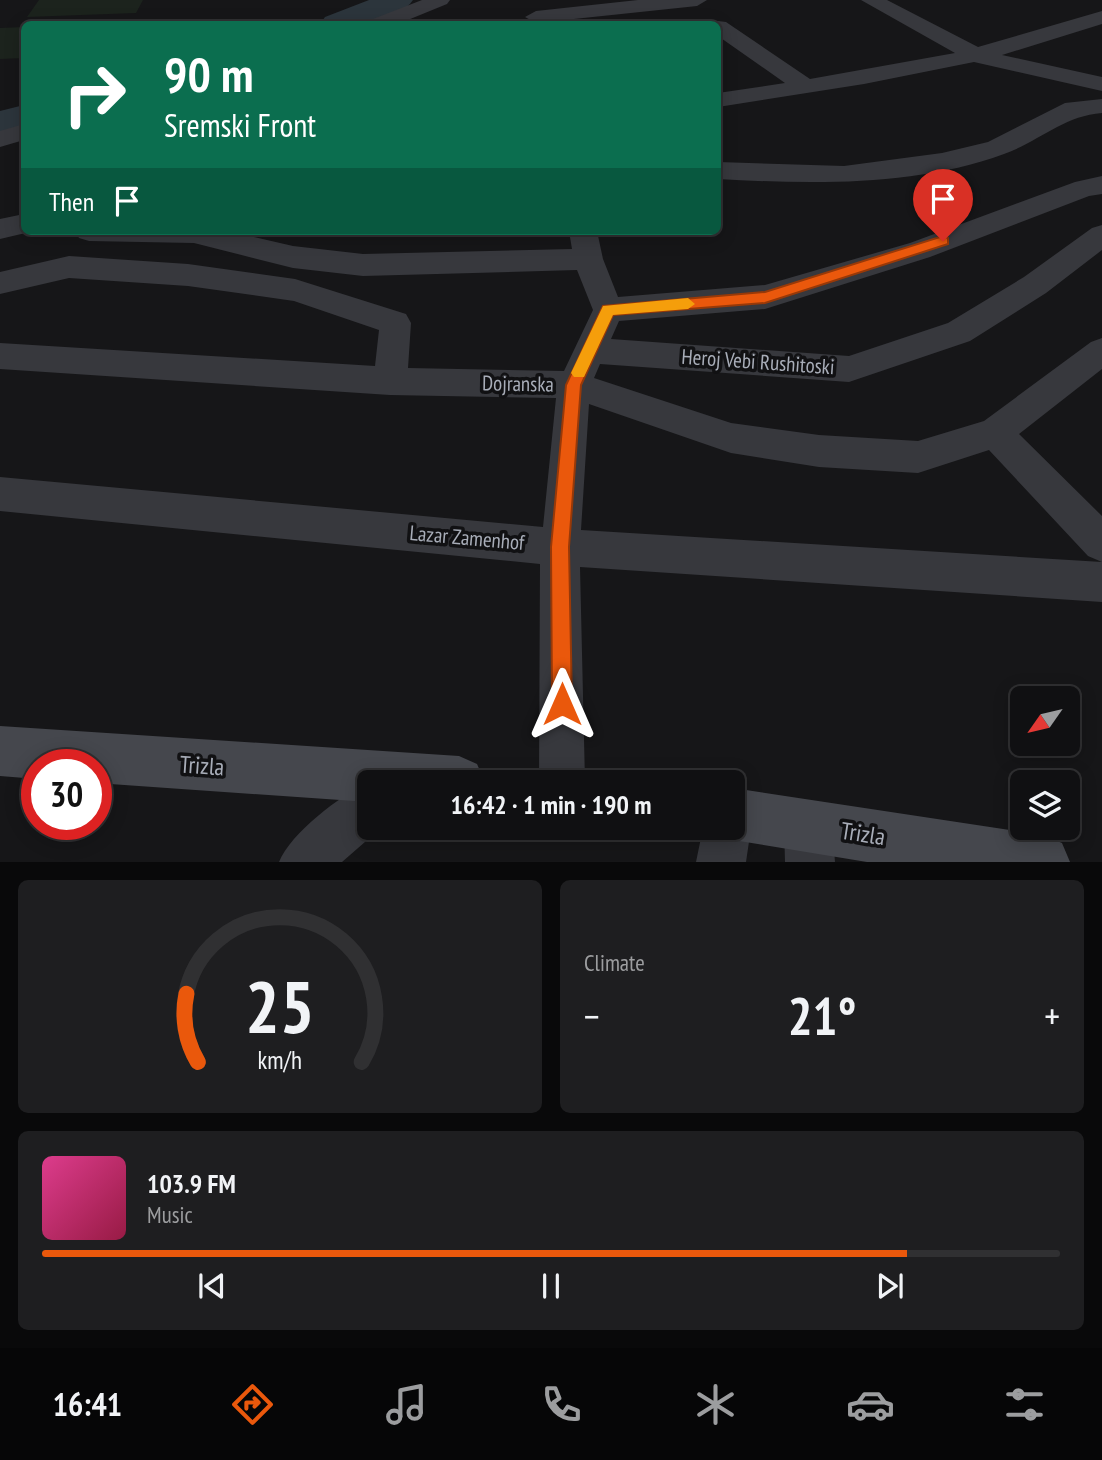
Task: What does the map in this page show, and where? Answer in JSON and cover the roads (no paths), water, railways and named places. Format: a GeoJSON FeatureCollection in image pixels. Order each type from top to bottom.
{"type":"FeatureCollection","features":[{"type":"Feature","properties":{"kind":"street"},"geometry":{"type":"LineString","coordinates":[[388,21],[440,0]]}},
{"type":"Feature","properties":{"kind":"street"},"geometry":{"type":"LineString","coordinates":[[871,0],[978,56],[1102,84]]}},
{"type":"Feature","properties":{"kind":"street"},"geometry":{"type":"LineString","coordinates":[[536,14],[689,1],[711,21]]}},
{"type":"Feature","properties":{"kind":"street"},"geometry":{"type":"LineString","coordinates":[[721,100],[978,56],[1102,17]]}},
{"type":"Feature","properties":{"kind":"street"},"geometry":{"type":"LineString","coordinates":[[721,29],[806,87]]}},
{"type":"Feature","properties":{"kind":"street"},"geometry":{"type":"LineString","coordinates":[[721,172],[844,175],[942,161],[996,148],[1074,107],[1102,106]]}},
{"type":"Feature","properties":{"kind":"street"},"geometry":{"type":"LineString","coordinates":[[0,139],[21,133]]}},
{"type":"Feature","properties":{"kind":"street"},"geometry":{"type":"LineString","coordinates":[[608,310],[765,298],[920,250],[1084,188],[1102,185]]}},
{"type":"Feature","properties":{"kind":"street"},"geometry":{"type":"LineString","coordinates":[[0,229],[21,225]]}},
{"type":"Feature","properties":{"kind":"street"},"geometry":{"type":"LineString","coordinates":[[207,235],[293,257],[363,265],[585,245],[608,310],[588,349],[574,385],[560,547],[562,770]]}},
{"type":"Feature","properties":{"kind":"street","name":"Heroj Vebi Rushitoski"},"geometry":{"type":"LineString","coordinates":[[588,349],[849,369],[959,332],[1035,285],[1102,235]]}},
{"type":"Feature","properties":{"kind":"street"},"geometry":{"type":"LineString","coordinates":[[0,283],[69,267],[188,275],[295,290],[395,323],[390,380]]}},
{"type":"Feature","properties":{"kind":"street"},"geometry":{"type":"LineString","coordinates":[[1102,351],[995,433],[1102,543]]}},
{"type":"Feature","properties":{"kind":"street","name":"Dojranska"},"geometry":{"type":"LineString","coordinates":[[0,356],[390,380],[574,385],[731,438],[819,451],[918,457],[995,433]]}},
{"type":"Feature","properties":{"kind":"street","name":"Lazar Zamenhof"},"geometry":{"type":"LineString","coordinates":[[0,494],[560,547],[1102,582]]}},
{"type":"Feature","properties":{"kind":"street","name":"Trizla"},"geometry":{"type":"LineString","coordinates":[[0,751],[357,787]]}},
{"type":"Feature","properties":{"kind":"street"},"geometry":{"type":"LineString","coordinates":[[304,862],[357,818]]}},
{"type":"Feature","properties":{"kind":"street","name":"Trizla"},"geometry":{"type":"LineString","coordinates":[[745,819],[809,843],[1043,862]]}},
{"type":"Feature","properties":{"kind":"street"},"geometry":{"type":"LineString","coordinates":[[721,862],[725,840]]}},
{"type":"Feature","properties":{"kind":"waterway"},"geometry":{"type":"LineString","coordinates":[[344,21],[397,0]]}},
{"type":"Feature","properties":{"kind":"waterway"},"geometry":{"type":"LineString","coordinates":[[0,123],[21,117]]}}]}
